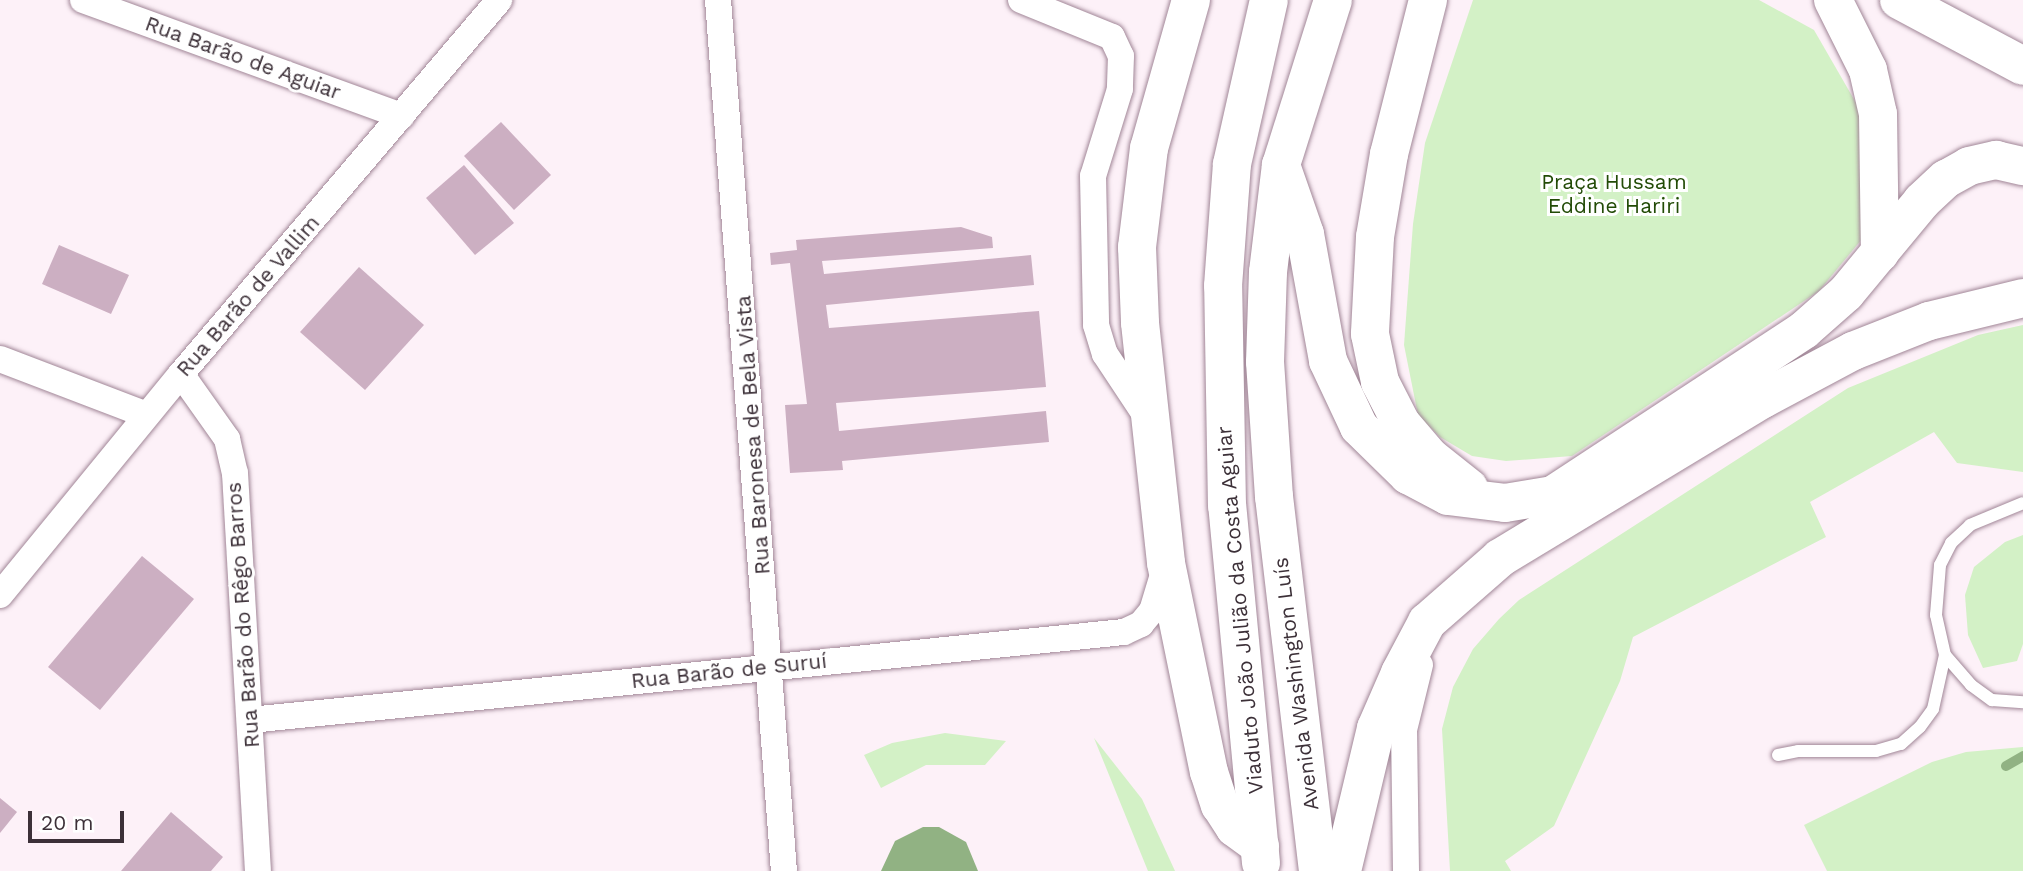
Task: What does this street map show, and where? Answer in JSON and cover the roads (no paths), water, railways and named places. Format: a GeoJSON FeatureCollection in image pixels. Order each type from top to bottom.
{"type":"FeatureCollection","features":[{"type":"Feature","properties":{"kind":"highway"},"geometry":{"type":"LineString","coordinates":[[1191,0],[1149,148],[1137,247],[1166,564],[1209,772],[1235,828],[1261,859]]}},
{"type":"Feature","properties":{"kind":"highway","name":"Viaduto João Julião da Costa Aguiar"},"geometry":{"type":"LineString","coordinates":[[1261,859],[1227,506],[1223,286],[1232,164],[1269,0]]}},
{"type":"Feature","properties":{"kind":"highway","name":"Viaduto João Julião da Costa Aguiar"},"geometry":{"type":"LineString","coordinates":[[1274,497],[1265,362],[1268,272],[1281,165],[1333,0]]}},
{"type":"Feature","properties":{"kind":"highway"},"geometry":{"type":"LineString","coordinates":[[1428,0],[1390,154],[1375,237],[1370,334],[1380,382],[1401,423],[1430,457],[1483,501]]}},
{"type":"Feature","properties":{"kind":"highway"},"geometry":{"type":"LineString","coordinates":[[1833,0],[1868,70],[1878,114],[1880,253]]}},
{"type":"Feature","properties":{"kind":"highway"},"geometry":{"type":"LineString","coordinates":[[1899,0],[2023,66]]}},
{"type":"Feature","properties":{"kind":"highway"},"geometry":{"type":"LineString","coordinates":[[1281,165],[1299,210],[1328,361],[1359,427],[1408,475],[1448,496],[1505,503],[1553,495],[1804,330],[1846,293],[1922,201],[1946,179],[1969,166],[1996,160],[2023,166]]}},
{"type":"Feature","properties":{"kind":"highway"},"geometry":{"type":"LineString","coordinates":[[1342,871],[1376,728],[1400,673],[1427,622],[1500,558],[1763,398],[1853,351],[1929,321],[2015,294]]}},
{"type":"Feature","properties":{"kind":"highway","name":"Avenida Washington Luís"},"geometry":{"type":"LineString","coordinates":[[1274,497],[1318,871]]}},
{"type":"Feature","properties":{"kind":"street","name":"Rua Barão de Aguiar"},"geometry":{"type":"LineString","coordinates":[[83,0],[402,116]]}},
{"type":"Feature","properties":{"kind":"street","name":"Rua Barão de Vallim"},"geometry":{"type":"LineString","coordinates":[[0,595],[146,415],[499,0]]}},
{"type":"Feature","properties":{"kind":"street","name":"Rua Baronesa de Bela Vista"},"geometry":{"type":"LineString","coordinates":[[718,0],[771,667],[784,871]]}},
{"type":"Feature","properties":{"kind":"street"},"geometry":{"type":"LineString","coordinates":[[1021,0],[1112,37],[1121,56],[1120,89],[1093,176],[1096,325],[1105,354],[1153,427]]}},
{"type":"Feature","properties":{"kind":"street"},"geometry":{"type":"LineString","coordinates":[[0,359],[146,415]]}},
{"type":"Feature","properties":{"kind":"street","name":"Rua Barão do Rêgo Barros"},"geometry":{"type":"LineString","coordinates":[[181,374],[227,439],[235,473],[258,871]]}},
{"type":"Feature","properties":{"kind":"street"},"geometry":{"type":"LineString","coordinates":[[1406,871],[1404,730],[1414,676],[1446,618],[1500,558]]}},
{"type":"Feature","properties":{"kind":"street","name":"Rua Barão de Suruí"},"geometry":{"type":"LineString","coordinates":[[250,720],[1124,632],[1141,624],[1152,611],[1166,564]]}},
{"type":"Feature","properties":{"kind":"lane"},"geometry":{"type":"LineString","coordinates":[[1778,755],[1798,751],[1877,751],[1901,744],[1933,709],[1945,655],[1935,605],[1940,565],[1951,543],[1969,525],[2023,503]]}},
{"type":"Feature","properties":{"kind":"lane"},"geometry":{"type":"LineString","coordinates":[[1945,655],[1971,685],[1992,700],[2023,702]]}},
{"type":"Feature","properties":{"kind":"waterway"},"geometry":{"type":"LineString","coordinates":[[2006,766],[2023,756]]}},
{"type":"Feature","properties":{"kind":"park label","name":"Praça Hussam Eddine Hariri"},"geometry":{"type":"Point","coordinates":[1614,194]}}]}
